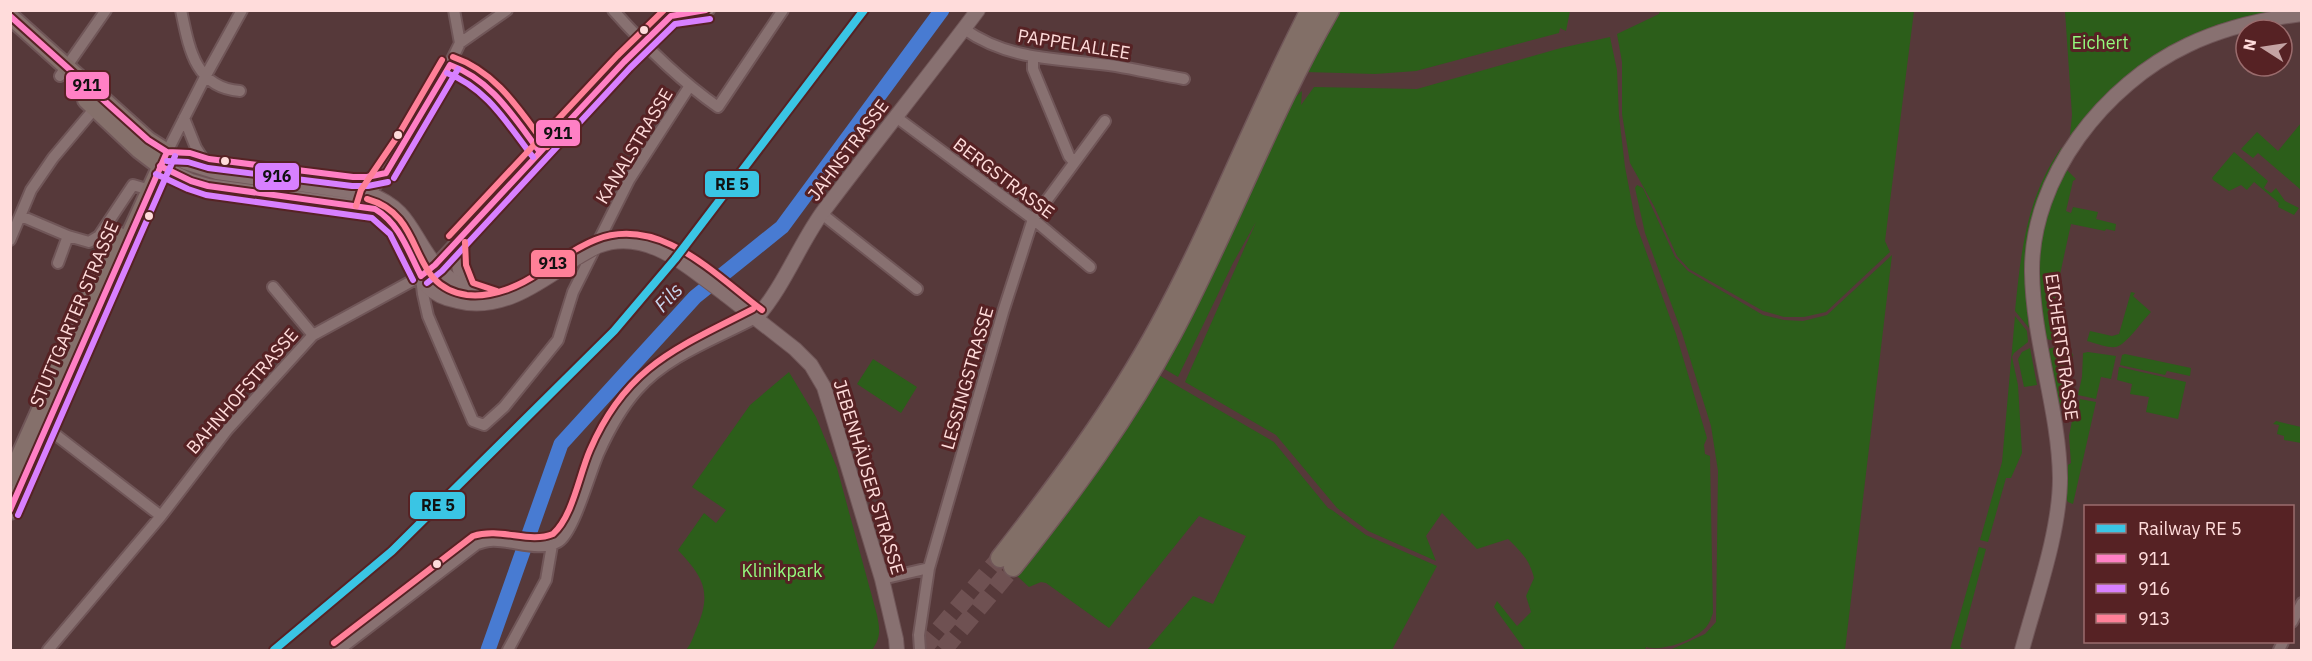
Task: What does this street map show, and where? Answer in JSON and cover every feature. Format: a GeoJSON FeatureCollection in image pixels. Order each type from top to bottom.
{"type":"FeatureCollection","features":[{"type":"Feature","properties":{"kind":"highway"},"geometry":{"type":"LineString","coordinates":[[1310,10],[1283,62],[1193,258],[1159,326],[1088,442],[1006,563],[1101,453],[1153,368],[1208,264],[1282,103],[1330,10]]}},
{"type":"Feature","properties":{"kind":"main road","name":"JAHNSTRASSE"},"geometry":{"type":"LineString","coordinates":[[757,317],[782,282],[795,254],[822,214],[978,10]]}},
{"type":"Feature","properties":{"kind":"main road","name":"EICHERTSTRASSE"},"geometry":{"type":"LineString","coordinates":[[2022,651],[2047,559],[2060,493],[2055,416],[2039,333],[2032,271],[2036,236],[2048,192],[2062,163],[2100,112],[2142,72],[2188,45],[2226,31],[2265,20],[2301,14]]}},
{"type":"Feature","properties":{"kind":"main road"},"geometry":{"type":"LineString","coordinates":[[10,16],[95,108],[139,150],[164,159],[185,162],[210,170],[367,201],[393,222],[421,276]]}},
{"type":"Feature","properties":{"kind":"main road"},"geometry":{"type":"LineString","coordinates":[[10,30],[148,140],[164,159],[191,181],[208,186],[392,204],[400,212],[435,265],[466,290],[494,301]]}},
{"type":"Feature","properties":{"kind":"main road","name":"STUTTGARTER STRASSE"},"geometry":{"type":"LineString","coordinates":[[10,511],[41,424],[146,188],[164,159]]}},
{"type":"Feature","properties":{"kind":"main road","name":"JEBENHÄUSER STRASSE"},"geometry":{"type":"LineString","coordinates":[[421,276],[430,288],[448,299],[467,304],[494,301],[510,298],[529,290],[598,246],[625,241],[648,244],[667,252],[757,317],[811,365],[824,387],[882,579],[897,651]]}},
{"type":"Feature","properties":{"kind":"main road","name":"STUTTGARTER STRASSE"},"geometry":{"type":"LineString","coordinates":[[10,477],[41,424]]}},
{"type":"Feature","properties":{"kind":"street"},"geometry":{"type":"LineString","coordinates":[[64,72],[106,10]]}},
{"type":"Feature","properties":{"kind":"street"},"geometry":{"type":"LineString","coordinates":[[181,10],[194,61],[205,77],[224,90],[240,91]]}},
{"type":"Feature","properties":{"kind":"street"},"geometry":{"type":"LineString","coordinates":[[164,159],[242,10]]}},
{"type":"Feature","properties":{"kind":"street"},"geometry":{"type":"LineString","coordinates":[[454,10],[460,43]]}},
{"type":"Feature","properties":{"kind":"street"},"geometry":{"type":"LineString","coordinates":[[367,201],[407,139],[450,65],[460,43],[507,10]]}},
{"type":"Feature","properties":{"kind":"street"},"geometry":{"type":"LineString","coordinates":[[613,10],[644,44],[689,87],[718,107],[783,10]]}},
{"type":"Feature","properties":{"kind":"street","name":"BAHNHOFSTRASSE"},"geometry":{"type":"LineString","coordinates":[[48,651],[161,516],[227,430],[313,335],[421,276],[435,265],[671,16],[709,10]]}},
{"type":"Feature","properties":{"kind":"street","name":"PAPPELALLEE"},"geometry":{"type":"LineString","coordinates":[[964,28],[989,44],[1033,57],[1115,66],[1184,79]]}},
{"type":"Feature","properties":{"kind":"street"},"geometry":{"type":"LineString","coordinates":[[1033,57],[1033,69],[1069,156],[1074,162]]}},
{"type":"Feature","properties":{"kind":"street"},"geometry":{"type":"LineString","coordinates":[[450,65],[464,69],[485,83],[540,152]]}},
{"type":"Feature","properties":{"kind":"street","name":"KANALSTRASSE"},"geometry":{"type":"LineString","coordinates":[[421,276],[428,316],[473,421],[484,425],[504,407],[558,340],[573,292],[628,180],[689,87]]}},
{"type":"Feature","properties":{"kind":"street"},"geometry":{"type":"LineString","coordinates":[[10,240],[31,190],[53,158],[95,108]]}},
{"type":"Feature","properties":{"kind":"street","name":"BERGSTRASSE"},"geometry":{"type":"LineString","coordinates":[[896,117],[1033,219],[1090,267]]}},
{"type":"Feature","properties":{"kind":"street"},"geometry":{"type":"LineString","coordinates":[[184,118],[194,144],[210,170]]}},
{"type":"Feature","properties":{"kind":"street","name":"LESSINGSTRASSE"},"geometry":{"type":"LineString","coordinates":[[920,651],[919,635],[929,568],[1003,312],[1033,219],[1105,121]]}},
{"type":"Feature","properties":{"kind":"street"},"geometry":{"type":"LineString","coordinates":[[21,216],[68,236],[89,242],[99,236],[133,185],[146,188]]}},
{"type":"Feature","properties":{"kind":"street"},"geometry":{"type":"LineString","coordinates":[[822,214],[917,290]]}},
{"type":"Feature","properties":{"kind":"street"},"geometry":{"type":"LineString","coordinates":[[58,263],[68,236]]}},
{"type":"Feature","properties":{"kind":"street"},"geometry":{"type":"LineString","coordinates":[[456,242],[455,259],[458,273],[466,290]]}},
{"type":"Feature","properties":{"kind":"street"},"geometry":{"type":"LineString","coordinates":[[273,287],[313,335]]}},
{"type":"Feature","properties":{"kind":"street"},"geometry":{"type":"LineString","coordinates":[[339,651],[477,544],[489,541],[539,546],[552,545],[560,541],[568,530],[598,453],[620,412],[636,391],[650,377],[677,357],[757,317]]}},
{"type":"Feature","properties":{"kind":"street"},"geometry":{"type":"LineString","coordinates":[[41,424],[161,516]]}},
{"type":"Feature","properties":{"kind":"street"},"geometry":{"type":"LineString","coordinates":[[508,651],[546,580],[552,545]]}},
{"type":"Feature","properties":{"kind":"street"},"geometry":{"type":"LineString","coordinates":[[882,579],[929,568]]}},
{"type":"Feature","properties":{"kind":"street"},"geometry":{"type":"LineString","coordinates":[[2294,618],[2301,603]]}},
{"type":"Feature","properties":{"kind":"green space"},"geometry":{"type":"Polygon","coordinates":[[[1340,11],[1570,11],[1566,31],[1560,28],[1559,33],[1416,71],[1375,74],[1306,72],[1340,11]]]}},
{"type":"Feature","properties":{"kind":"green space"},"geometry":{"type":"Polygon","coordinates":[[[1660,11],[1914,11],[1885,241],[1890,252],[1826,312],[1804,317],[1784,317],[1763,311],[1689,269],[1677,256],[1654,206],[1630,163],[1622,114],[1622,62],[1617,34],[1659,14],[1660,11]]]}},
{"type":"Feature","properties":{"kind":"green space","name":"Eichert"},"geometry":{"type":"Polygon","coordinates":[[[2065,11],[2287,11],[2251,18],[2234,18],[2234,21],[2215,25],[2215,28],[2171,47],[2135,70],[2119,84],[2070,136],[2072,115],[2065,11]]]}},
{"type":"Feature","properties":{"kind":"green space"},"geometry":{"type":"Polygon","coordinates":[[[1610,37],[1617,70],[1625,167],[1636,224],[1676,334],[1707,438],[1704,445],[1705,454],[1710,456],[1713,613],[1708,624],[1695,636],[1678,644],[1661,648],[1525,650],[1494,607],[1497,601],[1517,626],[1531,612],[1526,596],[1534,578],[1532,571],[1524,557],[1508,539],[1477,549],[1442,513],[1426,536],[1436,561],[1368,531],[1337,508],[1276,435],[1185,382],[1256,222],[1233,263],[1178,377],[1161,367],[1215,269],[1291,101],[1302,91],[1301,105],[1314,87],[1417,89],[1561,48],[1610,37]]]}},
{"type":"Feature","properties":{"kind":"green space"},"geometry":{"type":"Polygon","coordinates":[[[2301,123],[2301,190],[2258,153],[2253,158],[2241,149],[2257,132],[2278,151],[2301,123]]]}},
{"type":"Feature","properties":{"kind":"green space"},"geometry":{"type":"Polygon","coordinates":[[[2068,146],[2039,199],[2029,230],[2025,279],[2029,328],[2015,311],[2027,226],[2049,167],[2061,148],[2068,146]]]}},
{"type":"Feature","properties":{"kind":"green space"},"geometry":{"type":"Polygon","coordinates":[[[2234,152],[2268,181],[2264,188],[2271,193],[2276,188],[2285,201],[2299,208],[2294,215],[2278,207],[2279,203],[2254,182],[2247,190],[2241,185],[2229,191],[2213,180],[2212,178],[2234,152]]]}},
{"type":"Feature","properties":{"kind":"green space"},"geometry":{"type":"Polygon","coordinates":[[[2065,168],[2076,179],[2073,181],[2066,211],[2071,213],[2073,207],[2098,212],[2096,219],[2116,224],[2115,231],[2106,229],[2105,231],[2071,224],[2052,311],[2058,312],[2055,333],[2053,339],[2049,340],[2045,337],[2041,309],[2039,252],[2045,218],[2065,168]]]}},
{"type":"Feature","properties":{"kind":"green space"},"geometry":{"type":"Polygon","coordinates":[[[1637,185],[1643,188],[1675,257],[1688,271],[1763,315],[1784,320],[1803,321],[1827,315],[1892,255],[1845,650],[1670,650],[1705,634],[1716,622],[1718,471],[1711,426],[1682,333],[1645,233],[1635,188],[1637,185]]]}},
{"type":"Feature","properties":{"kind":"green space"},"geometry":{"type":"Polygon","coordinates":[[[2131,292],[2135,293],[2133,296],[2151,312],[2134,332],[2125,342],[2116,347],[2087,341],[2090,331],[2112,336],[2119,334],[2131,292]]]}},
{"type":"Feature","properties":{"kind":"green space"},"geometry":{"type":"Polygon","coordinates":[[[2015,316],[2027,331],[2028,342],[2012,357],[2018,385],[2022,453],[2011,478],[2006,478],[1988,542],[1980,540],[2002,462],[2015,316]]]}},
{"type":"Feature","properties":{"kind":"green space"},"geometry":{"type":"Polygon","coordinates":[[[2060,346],[2070,350],[2073,355],[2060,406],[2048,349],[2060,346]]]}},
{"type":"Feature","properties":{"kind":"green space"},"geometry":{"type":"Polygon","coordinates":[[[2030,348],[2037,385],[2024,387],[2018,359],[2022,352],[2030,348]]]}},
{"type":"Feature","properties":{"kind":"green space"},"geometry":{"type":"Polygon","coordinates":[[[2083,353],[2116,356],[2111,379],[2101,377],[2096,399],[2078,395],[2082,377],[2083,353]]]}},
{"type":"Feature","properties":{"kind":"green space"},"geometry":{"type":"Polygon","coordinates":[[[2122,355],[2191,368],[2190,376],[2167,371],[2165,375],[2120,365],[2122,355]]]}},
{"type":"Feature","properties":{"kind":"green space"},"geometry":{"type":"Polygon","coordinates":[[[873,359],[917,387],[901,413],[857,384],[873,359]]]}},
{"type":"Feature","properties":{"kind":"green space"},"geometry":{"type":"Polygon","coordinates":[[[2119,367],[2186,382],[2178,419],[2146,412],[2149,397],[2130,394],[2132,384],[2117,380],[2119,367]]]}},
{"type":"Feature","properties":{"kind":"green space","name":"Klinikpark"},"geometry":{"type":"Polygon","coordinates":[[[789,372],[816,417],[837,468],[877,615],[879,629],[877,641],[872,650],[686,650],[702,613],[704,593],[699,576],[678,550],[704,513],[716,523],[726,510],[692,487],[750,405],[789,372]]]}},
{"type":"Feature","properties":{"kind":"green space"},"geometry":{"type":"Polygon","coordinates":[[[1157,374],[1274,442],[1328,508],[1366,535],[1437,566],[1392,650],[1147,650],[1193,596],[1213,604],[1246,536],[1199,516],[1109,628],[1046,583],[1041,582],[1029,587],[1016,575],[1069,509],[1110,452],[1157,374]]]}},
{"type":"Feature","properties":{"kind":"green space"},"geometry":{"type":"Polygon","coordinates":[[[2080,399],[2096,402],[2073,504],[2066,498],[2068,465],[2071,463],[2069,436],[2075,406],[2078,407],[2080,399]]]}},
{"type":"Feature","properties":{"kind":"green space"},"geometry":{"type":"Polygon","coordinates":[[[2276,421],[2301,427],[2301,443],[2284,440],[2284,436],[2277,434],[2279,425],[2273,424],[2276,421]]]}},
{"type":"Feature","properties":{"kind":"green space"},"geometry":{"type":"Polygon","coordinates":[[[1979,547],[1986,549],[1960,647],[1965,650],[1950,650],[1979,547]]]}},
{"type":"Feature","properties":{"kind":"waterway","name":"Fils"},"geometry":{"type":"LineString","coordinates":[[488,650],[561,444],[695,297],[782,227],[942,10]]}},
{"type":"Feature","properties":{"kind":"tunnel"},"geometry":{"type":"LineString","coordinates":[[922,650],[1000,558]]}},
{"type":"Feature","properties":{"kind":"tunnel"},"geometry":{"type":"LineString","coordinates":[[943,650],[1013,567]]}},
{"type":"Feature","properties":{"kind":"transit line","name":"913"},"geometry":{"type":"LineString","coordinates":[[449,236],[617,56],[664,10]]}},
{"type":"Feature","properties":{"kind":"transit line","name":"911"},"geometry":{"type":"LineString","coordinates":[[421,276],[435,265],[624,62],[671,16],[706,10]]}},
{"type":"Feature","properties":{"kind":"transit line"},"geometry":{"type":"LineString","coordinates":[[274,650],[392,551],[614,331],[675,259],[864,10]]}},
{"type":"Feature","properties":{"kind":"transit line","name":"911"},"geometry":{"type":"LineString","coordinates":[[10,16],[148,140],[167,152]]}},
{"type":"Feature","properties":{"kind":"transit line","name":"916"},"geometry":{"type":"LineString","coordinates":[[427,283],[442,271],[630,68],[675,24],[710,19]]}},
{"type":"Feature","properties":{"kind":"transit line","name":"913"},"geometry":{"type":"LineString","coordinates":[[453,57],[482,72],[495,83],[517,107],[547,147]]}},
{"type":"Feature","properties":{"kind":"transit line","name":"913"},"geometry":{"type":"LineString","coordinates":[[356,206],[361,190],[399,134],[442,60]]}},
{"type":"Feature","properties":{"kind":"transit line","name":"911"},"geometry":{"type":"LineString","coordinates":[[450,65],[478,80],[490,90],[511,113],[540,152]]}},
{"type":"Feature","properties":{"kind":"transit line","name":"911"},"geometry":{"type":"LineString","coordinates":[[386,173],[450,65]]}},
{"type":"Feature","properties":{"kind":"transit line","name":"916"},"geometry":{"type":"LineString","coordinates":[[394,178],[458,69]]}},
{"type":"Feature","properties":{"kind":"transit line","name":"916"},"geometry":{"type":"LineString","coordinates":[[447,73],[474,88],[485,98],[533,157]]}},
{"type":"Feature","properties":{"kind":"transit line","name":"911"},"geometry":{"type":"LineString","coordinates":[[167,152],[190,153],[209,159],[353,177],[386,173]]}},
{"type":"Feature","properties":{"kind":"transit line","name":"911"},"geometry":{"type":"LineString","coordinates":[[10,510],[167,152]]}},
{"type":"Feature","properties":{"kind":"transit line","name":"916"},"geometry":{"type":"LineString","coordinates":[[18,515],[175,156]]}},
{"type":"Feature","properties":{"kind":"transit line","name":"916"},"geometry":{"type":"LineString","coordinates":[[167,161],[188,162],[208,168],[352,186],[388,182]]}},
{"type":"Feature","properties":{"kind":"transit line","name":"911"},"geometry":{"type":"LineString","coordinates":[[160,166],[191,181],[208,186],[375,209],[384,215],[397,230],[421,276]]}},
{"type":"Feature","properties":{"kind":"transit line","name":"916"},"geometry":{"type":"LineString","coordinates":[[156,174],[206,195],[372,218],[390,234],[413,280]]}},
{"type":"Feature","properties":{"kind":"transit line","name":"913"},"geometry":{"type":"LineString","coordinates":[[367,199],[387,208],[400,220],[434,279],[447,289],[467,295],[486,295],[515,286],[595,240],[619,234],[641,235],[664,241],[685,252],[762,310]]}},
{"type":"Feature","properties":{"kind":"transit line","name":"913"},"geometry":{"type":"LineString","coordinates":[[465,242],[466,265],[473,283],[497,291]]}},
{"type":"Feature","properties":{"kind":"transit line","name":"913"},"geometry":{"type":"LineString","coordinates":[[334,643],[473,536],[494,533],[544,537],[553,534],[571,506],[590,450],[604,421],[620,398],[656,363],[753,309]]}}]}
